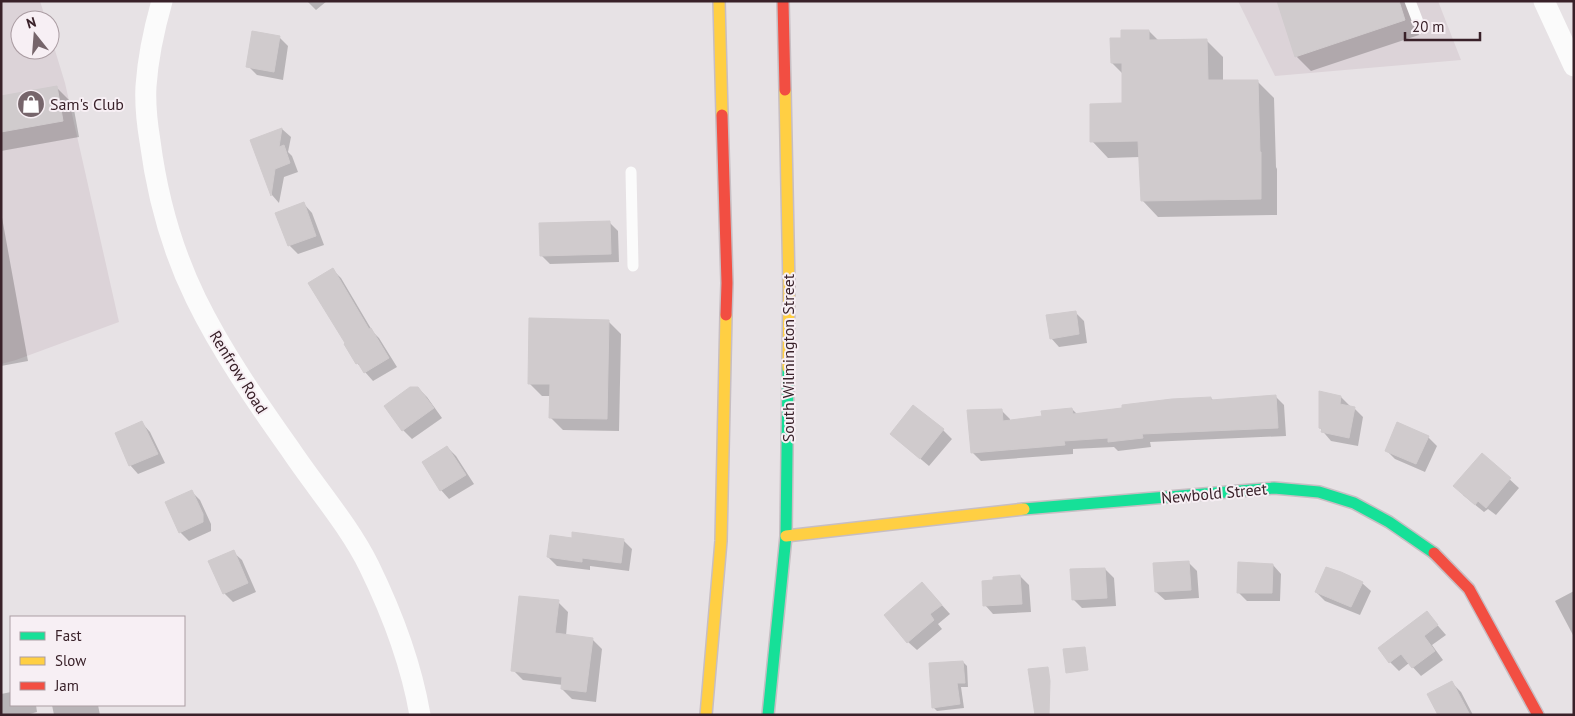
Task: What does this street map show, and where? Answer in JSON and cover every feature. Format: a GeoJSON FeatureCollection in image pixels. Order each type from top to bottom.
{"type":"FeatureCollection","features":[{"type":"Feature","properties":{"kind":"main road"},"geometry":{"type":"LineString","coordinates":[[706,715],[721,541],[727,283],[719,1]]}},
{"type":"Feature","properties":{"kind":"main road","name":"South Wilmington Street"},"geometry":{"type":"LineString","coordinates":[[768,715],[786,536],[789,287],[783,1]]}},
{"type":"Feature","properties":{"kind":"main road","name":"Newbold Street"},"geometry":{"type":"LineString","coordinates":[[786,536],[1017,510],[1210,493],[1274,488],[1319,492],[1354,503],[1388,522],[1437,555],[1469,589],[1538,715]]}},
{"type":"Feature","properties":{"kind":"street","name":"Renfrow Road"},"geometry":{"type":"LineString","coordinates":[[162,1],[151,47],[146,87],[147,123],[154,173],[178,258],[195,298],[217,338],[268,418],[342,522],[368,565],[400,638],[420,715]]}},
{"type":"Feature","properties":{"kind":"street"},"geometry":{"type":"LineString","coordinates":[[1544,1],[1574,66]]}},
{"type":"Feature","properties":{"kind":"lane"},"geometry":{"type":"LineString","coordinates":[[1410,1],[1418,22]]}},
{"type":"Feature","properties":{"kind":"lane"},"geometry":{"type":"LineString","coordinates":[[631,172],[633,266]]}},
{"type":"Feature","properties":{"kind":"shaded area"},"geometry":{"type":"Polygon","coordinates":[[[1,1],[40,1],[43,10],[10,10],[10,60],[58,60],[65,83],[119,322],[1,364],[1,1]]]}},
{"type":"Feature","properties":{"kind":"shaded area"},"geometry":{"type":"Polygon","coordinates":[[[1238,1],[1438,1],[1461,60],[1275,76],[1238,1]]]}},
{"type":"Feature","properties":{"kind":"building"},"geometry":{"type":"Polygon","coordinates":[[[1277,1],[1399,1],[1405,20],[1295,57],[1277,1]]]}},
{"type":"Feature","properties":{"kind":"building"},"geometry":{"type":"Polygon","coordinates":[[[1121,30],[1149,30],[1149,40],[1207,39],[1208,80],[1258,80],[1261,199],[1141,201],[1138,141],[1090,142],[1090,104],[1122,103],[1122,63],[1111,63],[1110,38],[1121,38],[1121,30]]]}},
{"type":"Feature","properties":{"kind":"building"},"geometry":{"type":"Polygon","coordinates":[[[252,31],[280,36],[274,72],[246,67],[252,31]]]}},
{"type":"Feature","properties":{"kind":"building","name":"Sam's Club"},"geometry":{"type":"Polygon","coordinates":[[[57,86],[63,121],[1,132],[1,96],[57,86]]]}},
{"type":"Feature","properties":{"kind":"building"},"geometry":{"type":"Polygon","coordinates":[[[282,128],[279,147],[284,145],[290,163],[275,169],[271,196],[250,140],[282,128]]]}},
{"type":"Feature","properties":{"kind":"building"},"geometry":{"type":"Polygon","coordinates":[[[304,202],[316,236],[288,246],[275,213],[304,202]]]}},
{"type":"Feature","properties":{"kind":"building"},"geometry":{"type":"Polygon","coordinates":[[[610,221],[611,254],[540,256],[539,223],[610,221]]]}},
{"type":"Feature","properties":{"kind":"building"},"geometry":{"type":"Polygon","coordinates":[[[333,268],[369,329],[371,328],[389,358],[364,373],[358,363],[356,364],[308,283],[333,268]]]}},
{"type":"Feature","properties":{"kind":"building"},"geometry":{"type":"Polygon","coordinates":[[[1076,311],[1079,334],[1050,339],[1046,315],[1076,311]]]}},
{"type":"Feature","properties":{"kind":"building"},"geometry":{"type":"Polygon","coordinates":[[[529,318],[609,320],[607,419],[549,418],[550,384],[528,384],[529,318]]]}},
{"type":"Feature","properties":{"kind":"building"},"geometry":{"type":"Polygon","coordinates":[[[410,387],[418,387],[434,408],[402,431],[384,406],[410,387]]]}},
{"type":"Feature","properties":{"kind":"building"},"geometry":{"type":"Polygon","coordinates":[[[1319,391],[1341,396],[1340,404],[1355,407],[1349,438],[1321,432],[1322,429],[1319,428],[1319,391]]]}},
{"type":"Feature","properties":{"kind":"building"},"geometry":{"type":"Polygon","coordinates":[[[1276,395],[1278,428],[1142,434],[1143,438],[1108,442],[1108,438],[1064,441],[1065,445],[971,453],[967,410],[1002,409],[1003,421],[1042,416],[1041,411],[1072,408],[1073,414],[1122,408],[1122,405],[1172,399],[1211,397],[1211,400],[1276,395]]]}},
{"type":"Feature","properties":{"kind":"building"},"geometry":{"type":"Polygon","coordinates":[[[913,405],[944,429],[920,459],[890,434],[913,405]]]}},
{"type":"Feature","properties":{"kind":"building"},"geometry":{"type":"Polygon","coordinates":[[[142,421],[158,454],[129,466],[115,433],[142,421]]]}},
{"type":"Feature","properties":{"kind":"building"},"geometry":{"type":"Polygon","coordinates":[[[1397,422],[1429,436],[1416,464],[1385,451],[1397,422]]]}},
{"type":"Feature","properties":{"kind":"building"},"geometry":{"type":"Polygon","coordinates":[[[447,446],[466,475],[440,491],[422,462],[447,446]]]}},
{"type":"Feature","properties":{"kind":"building"},"geometry":{"type":"Polygon","coordinates":[[[1482,453],[1511,478],[1486,508],[1478,501],[1475,505],[1453,486],[1482,453]]]}},
{"type":"Feature","properties":{"kind":"building"},"geometry":{"type":"Polygon","coordinates":[[[192,490],[203,514],[203,522],[179,533],[165,502],[192,490]]]}},
{"type":"Feature","properties":{"kind":"building"},"geometry":{"type":"Polygon","coordinates":[[[572,532],[624,539],[621,563],[582,558],[582,562],[547,557],[550,535],[572,538],[572,532]]]}},
{"type":"Feature","properties":{"kind":"building"},"geometry":{"type":"Polygon","coordinates":[[[234,550],[248,583],[223,594],[208,561],[234,550]]]}},
{"type":"Feature","properties":{"kind":"building"},"geometry":{"type":"Polygon","coordinates":[[[1189,561],[1191,590],[1155,592],[1153,563],[1189,561]]]}},
{"type":"Feature","properties":{"kind":"building"},"geometry":{"type":"Polygon","coordinates":[[[1238,562],[1273,564],[1272,593],[1237,593],[1238,562]]]}},
{"type":"Feature","properties":{"kind":"building"},"geometry":{"type":"Polygon","coordinates":[[[1326,567],[1363,582],[1351,607],[1315,592],[1326,567]]]}},
{"type":"Feature","properties":{"kind":"building"},"geometry":{"type":"Polygon","coordinates":[[[1105,568],[1107,598],[1072,600],[1070,569],[1105,568]]]}},
{"type":"Feature","properties":{"kind":"building"},"geometry":{"type":"Polygon","coordinates":[[[1020,575],[1022,604],[983,606],[982,581],[993,580],[993,577],[1020,575]]]}},
{"type":"Feature","properties":{"kind":"building"},"geometry":{"type":"Polygon","coordinates":[[[922,582],[942,605],[930,614],[934,620],[907,643],[884,615],[922,582]]]}},
{"type":"Feature","properties":{"kind":"building"},"geometry":{"type":"Polygon","coordinates":[[[519,596],[559,600],[555,633],[593,638],[586,692],[561,689],[562,677],[511,671],[519,596]]]}},
{"type":"Feature","properties":{"kind":"building"},"geometry":{"type":"Polygon","coordinates":[[[1427,611],[1438,625],[1424,636],[1435,651],[1412,668],[1401,654],[1389,663],[1378,648],[1427,611]]]}},
{"type":"Feature","properties":{"kind":"building"},"geometry":{"type":"Polygon","coordinates":[[[1085,647],[1088,670],[1066,673],[1063,649],[1085,647]]]}},
{"type":"Feature","properties":{"kind":"building"},"geometry":{"type":"Polygon","coordinates":[[[963,661],[965,683],[957,683],[960,704],[932,708],[929,663],[963,661]]]}},
{"type":"Feature","properties":{"kind":"building"},"geometry":{"type":"Polygon","coordinates":[[[1048,667],[1050,681],[1049,715],[1035,715],[1028,669],[1048,667]]]}},
{"type":"Feature","properties":{"kind":"building"},"geometry":{"type":"Polygon","coordinates":[[[1452,681],[1470,715],[1438,715],[1427,694],[1452,681]]]}},
{"type":"Feature","properties":{"kind":"traffic: fast"},"geometry":{"type":"LineString","coordinates":[[768,715],[786,536],[788,368]]}},
{"type":"Feature","properties":{"kind":"traffic: fast"},"geometry":{"type":"LineString","coordinates":[[1024,509],[1274,488],[1319,492],[1354,503],[1389,522],[1434,553]]}},
{"type":"Feature","properties":{"kind":"traffic: slow"},"geometry":{"type":"LineString","coordinates":[[719,1],[722,115]]}},
{"type":"Feature","properties":{"kind":"traffic: slow"},"geometry":{"type":"LineString","coordinates":[[785,90],[789,287],[788,368]]}},
{"type":"Feature","properties":{"kind":"traffic: slow"},"geometry":{"type":"LineString","coordinates":[[706,715],[721,541],[726,315]]}},
{"type":"Feature","properties":{"kind":"traffic: slow"},"geometry":{"type":"LineString","coordinates":[[786,536],[1024,509]]}},
{"type":"Feature","properties":{"kind":"traffic: jam"},"geometry":{"type":"LineString","coordinates":[[783,1],[785,90]]}},
{"type":"Feature","properties":{"kind":"traffic: jam"},"geometry":{"type":"LineString","coordinates":[[722,115],[727,283],[726,315]]}},
{"type":"Feature","properties":{"kind":"traffic: jam"},"geometry":{"type":"LineString","coordinates":[[1434,553],[1469,589],[1538,715]]}},
{"type":"Feature","properties":{"kind":"place","name":"Sam's Club"},"geometry":{"type":"Point","coordinates":[31,104]}}]}
